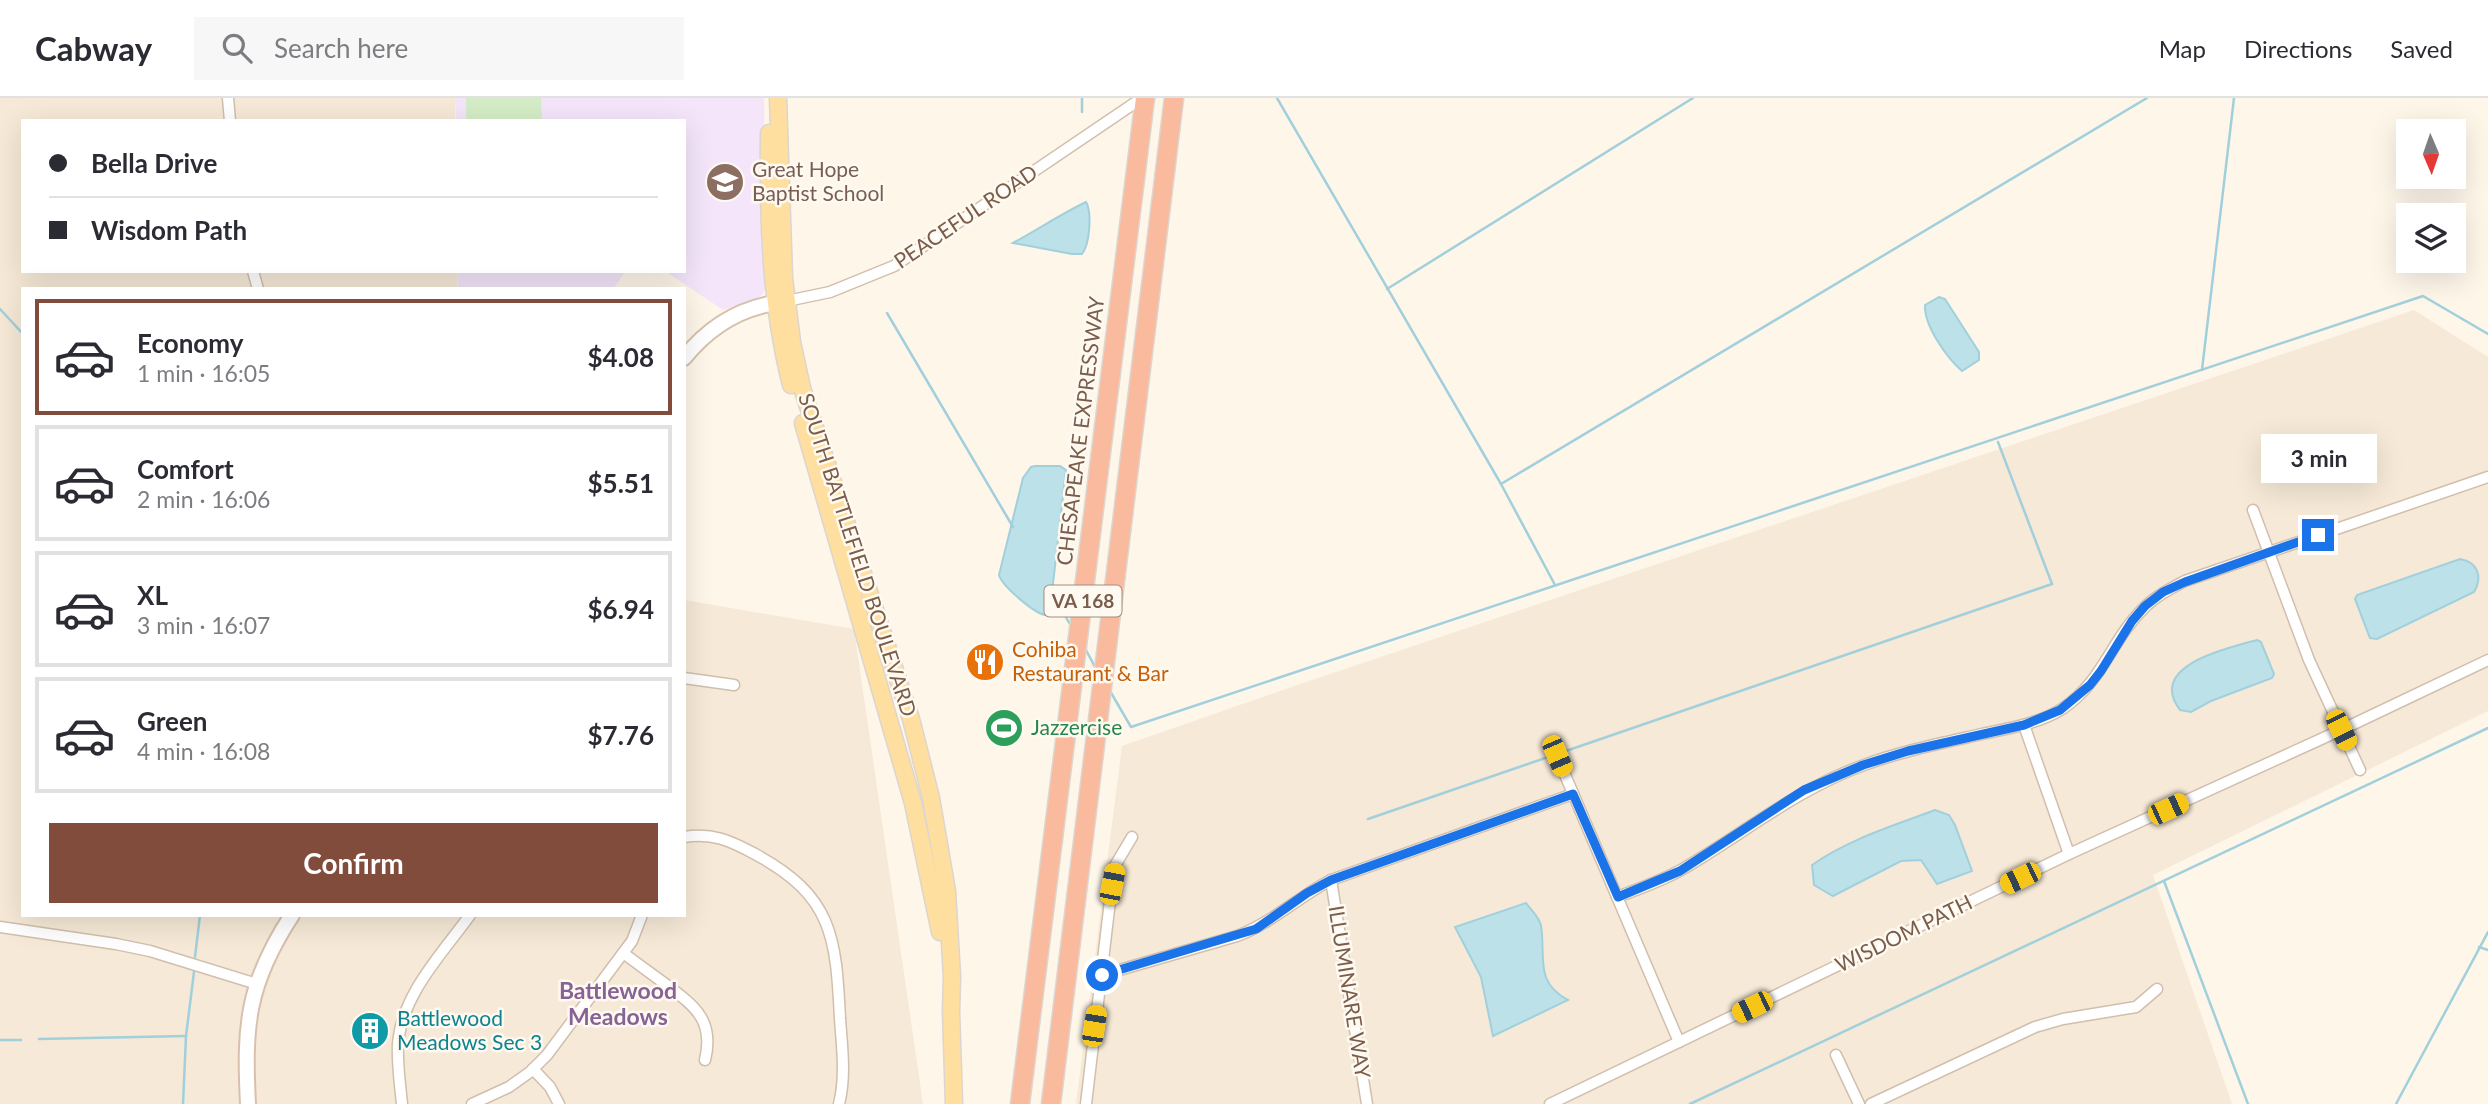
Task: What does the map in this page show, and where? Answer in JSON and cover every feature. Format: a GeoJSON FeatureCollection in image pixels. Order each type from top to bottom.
{"type":"FeatureCollection","features":[{"type":"Feature","properties":{"kind":"highway","name":"CHESAPEAKE EXPRESSWAY"},"geometry":{"type":"LineString","coordinates":[[1020,1104],[1144,98]]}},
{"type":"Feature","properties":{"kind":"highway","name":"VA 168"},"geometry":{"type":"LineString","coordinates":[[1051,1104],[1174,98]]}},
{"type":"Feature","properties":{"kind":"main road","name":"SOUTH BATTLEFIELD BOULEVARD"},"geometry":{"type":"LineString","coordinates":[[768,98],[768,201],[781,302],[802,388],[911,719],[929,788],[947,891],[953,977],[951,1011],[954,1104]]}},
{"type":"Feature","properties":{"kind":"main road","name":"SOUTH BATTLEFIELD BOULEVARD"},"geometry":{"type":"LineString","coordinates":[[778,98],[784,356],[913,803],[939,918],[951,1011]]}},
{"type":"Feature","properties":{"kind":"street"},"geometry":{"type":"LineString","coordinates":[[228,98],[230,119]]}},
{"type":"Feature","properties":{"kind":"street","name":"PEACEFUL ROAD"},"geometry":{"type":"LineString","coordinates":[[781,302],[830,292],[894,266],[1144,98]]}},
{"type":"Feature","properties":{"kind":"street"},"geometry":{"type":"LineString","coordinates":[[686,356],[700,340],[730,317],[760,305],[781,302]]}},
{"type":"Feature","properties":{"kind":"street"},"geometry":{"type":"LineString","coordinates":[[1618,897],[1680,871],[1804,790],[1863,765],[1908,751],[2024,725],[2060,710],[2076,699],[2101,671],[2132,621],[2163,592],[2269,552],[2488,477]]}},
{"type":"Feature","properties":{"kind":"street"},"geometry":{"type":"LineString","coordinates":[[2253,510],[2309,660],[2360,770]]}},
{"type":"Feature","properties":{"kind":"street","name":"WISDOM PATH"},"geometry":{"type":"LineString","coordinates":[[1550,1104],[2069,854],[2488,660]]}},
{"type":"Feature","properties":{"kind":"street"},"geometry":{"type":"LineString","coordinates":[[686,678],[734,685]]}},
{"type":"Feature","properties":{"kind":"street"},"geometry":{"type":"LineString","coordinates":[[2024,725],[2069,854]]}},
{"type":"Feature","properties":{"kind":"street"},"geometry":{"type":"LineString","coordinates":[[1557,756],[1679,1042]]}},
{"type":"Feature","properties":{"kind":"street"},"geometry":{"type":"LineString","coordinates":[[1102,975],[1256,929],[1307,893],[1331,880],[1573,794]]}},
{"type":"Feature","properties":{"kind":"street"},"geometry":{"type":"LineString","coordinates":[[686,837],[704,835],[721,838],[775,865],[800,886],[822,915],[833,941],[838,967],[843,1071],[839,1104]]}},
{"type":"Feature","properties":{"kind":"street"},"geometry":{"type":"LineString","coordinates":[[1086,1104],[1116,864],[1132,836]]}},
{"type":"Feature","properties":{"kind":"street","name":"ILLUMINARE WAY"},"geometry":{"type":"LineString","coordinates":[[1331,880],[1367,1104]]}},
{"type":"Feature","properties":{"kind":"street"},"geometry":{"type":"LineString","coordinates":[[248,1104],[247,1032],[257,984],[272,948],[291,917]]}},
{"type":"Feature","properties":{"kind":"street"},"geometry":{"type":"LineString","coordinates":[[402,1104],[398,1045],[406,1011],[418,988],[469,917]]}},
{"type":"Feature","properties":{"kind":"street"},"geometry":{"type":"LineString","coordinates":[[472,1104],[509,1087],[547,1055],[623,953],[637,932],[641,917]]}},
{"type":"Feature","properties":{"kind":"street"},"geometry":{"type":"LineString","coordinates":[[0,927],[143,950],[257,984]]}},
{"type":"Feature","properties":{"kind":"street"},"geometry":{"type":"LineString","coordinates":[[623,953],[696,1008],[707,1032],[708,1048],[705,1060]]}},
{"type":"Feature","properties":{"kind":"street"},"geometry":{"type":"LineString","coordinates":[[1871,1104],[2035,1027],[2063,1019],[2136,1007],[2157,989]]}},
{"type":"Feature","properties":{"kind":"street"},"geometry":{"type":"LineString","coordinates":[[1836,1055],[1858,1104]]}},
{"type":"Feature","properties":{"kind":"street"},"geometry":{"type":"LineString","coordinates":[[533,1069],[550,1087],[559,1104]]}},
{"type":"Feature","properties":{"kind":"shaded area"},"geometry":{"type":"Polygon","coordinates":[[[0,98],[455,98],[455,119],[21,119],[21,273],[457,273],[457,287],[21,287],[21,917],[686,917],[686,600],[854,629],[923,1104],[0,1104],[0,98]]]}},
{"type":"Feature","properties":{"kind":"shaded area","name":"Great Hope Baptist School"},"geometry":{"type":"Polygon","coordinates":[[[455,98],[764,98],[768,282],[763,294],[723,310],[668,273],[686,273],[686,119],[456,119],[455,98]]]}},
{"type":"Feature","properties":{"kind":"shaded area"},"geometry":{"type":"Polygon","coordinates":[[[457,273],[625,273],[614,287],[458,287],[457,273]]]}},
{"type":"Feature","properties":{"kind":"shaded area"},"geometry":{"type":"Polygon","coordinates":[[[2414,310],[2488,357],[2488,711],[2153,875],[2232,1104],[1076,1104],[1122,746],[2414,310]]]}},
{"type":"Feature","properties":{"kind":"green space"},"geometry":{"type":"Polygon","coordinates":[[[466,98],[541,98],[542,119],[466,119],[466,98]]]}},
{"type":"Feature","properties":{"kind":"water"},"geometry":{"type":"Polygon","coordinates":[[[1086,202],[1089,228],[1082,254],[1013,243],[1067,212],[1086,202]]]}},
{"type":"Feature","properties":{"kind":"water"},"geometry":{"type":"Polygon","coordinates":[[[1939,297],[1945,299],[1979,352],[1979,360],[1962,371],[1943,350],[1928,322],[1925,305],[1939,297]]]}},
{"type":"Feature","properties":{"kind":"water"},"geometry":{"type":"Polygon","coordinates":[[[1060,466],[1066,470],[1051,601],[1045,615],[1019,598],[999,575],[1023,478],[1031,467],[1060,466]]]}},
{"type":"Feature","properties":{"kind":"water"},"geometry":{"type":"Polygon","coordinates":[[[2460,559],[2471,563],[2477,571],[2478,581],[2474,592],[2377,639],[2370,638],[2355,599],[2357,595],[2460,559]]]}},
{"type":"Feature","properties":{"kind":"water"},"geometry":{"type":"Polygon","coordinates":[[[2257,640],[2261,642],[2274,674],[2272,678],[2211,701],[2191,712],[2180,710],[2172,694],[2174,681],[2182,670],[2211,654],[2257,640]]]}},
{"type":"Feature","properties":{"kind":"water"},"geometry":{"type":"Polygon","coordinates":[[[1935,810],[1949,815],[1972,871],[1937,884],[1921,860],[1901,861],[1833,896],[1814,885],[1812,865],[1826,856],[1872,834],[1935,810]]]}},
{"type":"Feature","properties":{"kind":"water"},"geometry":{"type":"Polygon","coordinates":[[[1526,903],[1540,923],[1546,977],[1557,993],[1568,1000],[1493,1036],[1481,977],[1455,927],[1526,903]]]}},
{"type":"Feature","properties":{"kind":"waterway"},"geometry":{"type":"LineString","coordinates":[[1082,98],[1082,112]]}},
{"type":"Feature","properties":{"kind":"waterway"},"geometry":{"type":"LineString","coordinates":[[1277,98],[1501,484],[1555,585]]}},
{"type":"Feature","properties":{"kind":"waterway"},"geometry":{"type":"LineString","coordinates":[[1387,289],[1693,98]]}},
{"type":"Feature","properties":{"kind":"waterway"},"geometry":{"type":"LineString","coordinates":[[1501,484],[2147,98]]}},
{"type":"Feature","properties":{"kind":"waterway"},"geometry":{"type":"LineString","coordinates":[[2202,370],[2234,98]]}},
{"type":"Feature","properties":{"kind":"waterway"},"geometry":{"type":"LineString","coordinates":[[1110,691],[1131,727],[2423,296],[2488,334]]}},
{"type":"Feature","properties":{"kind":"waterway"},"geometry":{"type":"LineString","coordinates":[[0,309],[21,332]]}},
{"type":"Feature","properties":{"kind":"waterway"},"geometry":{"type":"LineString","coordinates":[[887,313],[1013,527]]}},
{"type":"Feature","properties":{"kind":"waterway"},"geometry":{"type":"LineString","coordinates":[[1560,753],[2052,584],[1998,442]]}},
{"type":"Feature","properties":{"kind":"waterway"},"geometry":{"type":"LineString","coordinates":[[1052,593],[1071,626]]}},
{"type":"Feature","properties":{"kind":"waterway"},"geometry":{"type":"LineString","coordinates":[[1086,650],[1095,667]]}},
{"type":"Feature","properties":{"kind":"waterway"},"geometry":{"type":"LineString","coordinates":[[1690,1104],[2488,728]]}},
{"type":"Feature","properties":{"kind":"waterway"},"geometry":{"type":"LineString","coordinates":[[1368,819],[1554,755]]}},
{"type":"Feature","properties":{"kind":"waterway"},"geometry":{"type":"LineString","coordinates":[[2164,881],[2248,1104]]}},
{"type":"Feature","properties":{"kind":"waterway"},"geometry":{"type":"LineString","coordinates":[[195,957],[200,917]]}},
{"type":"Feature","properties":{"kind":"waterway"},"geometry":{"type":"LineString","coordinates":[[2396,1104],[2488,932]]}},
{"type":"Feature","properties":{"kind":"waterway"},"geometry":{"type":"LineString","coordinates":[[2479,947],[2488,950]]}},
{"type":"Feature","properties":{"kind":"waterway"},"geometry":{"type":"LineString","coordinates":[[183,1104],[186,1036],[194,972]]}},
{"type":"Feature","properties":{"kind":"waterway"},"geometry":{"type":"LineString","coordinates":[[39,1039],[186,1036]]}},
{"type":"Feature","properties":{"kind":"waterway"},"geometry":{"type":"LineString","coordinates":[[0,1040],[21,1040]]}},
{"type":"Feature","properties":{"kind":"place","name":"Great Hope Baptist School"},"geometry":{"type":"Point","coordinates":[725,182]}},
{"type":"Feature","properties":{"kind":"place","name":"Cohiba Restaurant & Bar"},"geometry":{"type":"Point","coordinates":[985,662]}},
{"type":"Feature","properties":{"kind":"place","name":"Jazzercise"},"geometry":{"type":"Point","coordinates":[1004,728]}},
{"type":"Feature","properties":{"kind":"place","name":"Battlewood Meadows Sec 3"},"geometry":{"type":"Point","coordinates":[370,1031]}},
{"type":"Feature","properties":{"kind":"district","name":"Battlewood Meadows"},"geometry":{"type":"Point","coordinates":[618,1004]}},
{"type":"Feature","properties":{"kind":"route"},"geometry":{"type":"LineString","coordinates":[[1102,975],[1256,929],[1307,893],[1331,880],[1573,794],[1618,897],[1680,871],[1804,790],[1863,765],[1908,751],[2024,725],[2060,710],[2090,685],[2132,621],[2163,592],[2318,535]]}}]}
